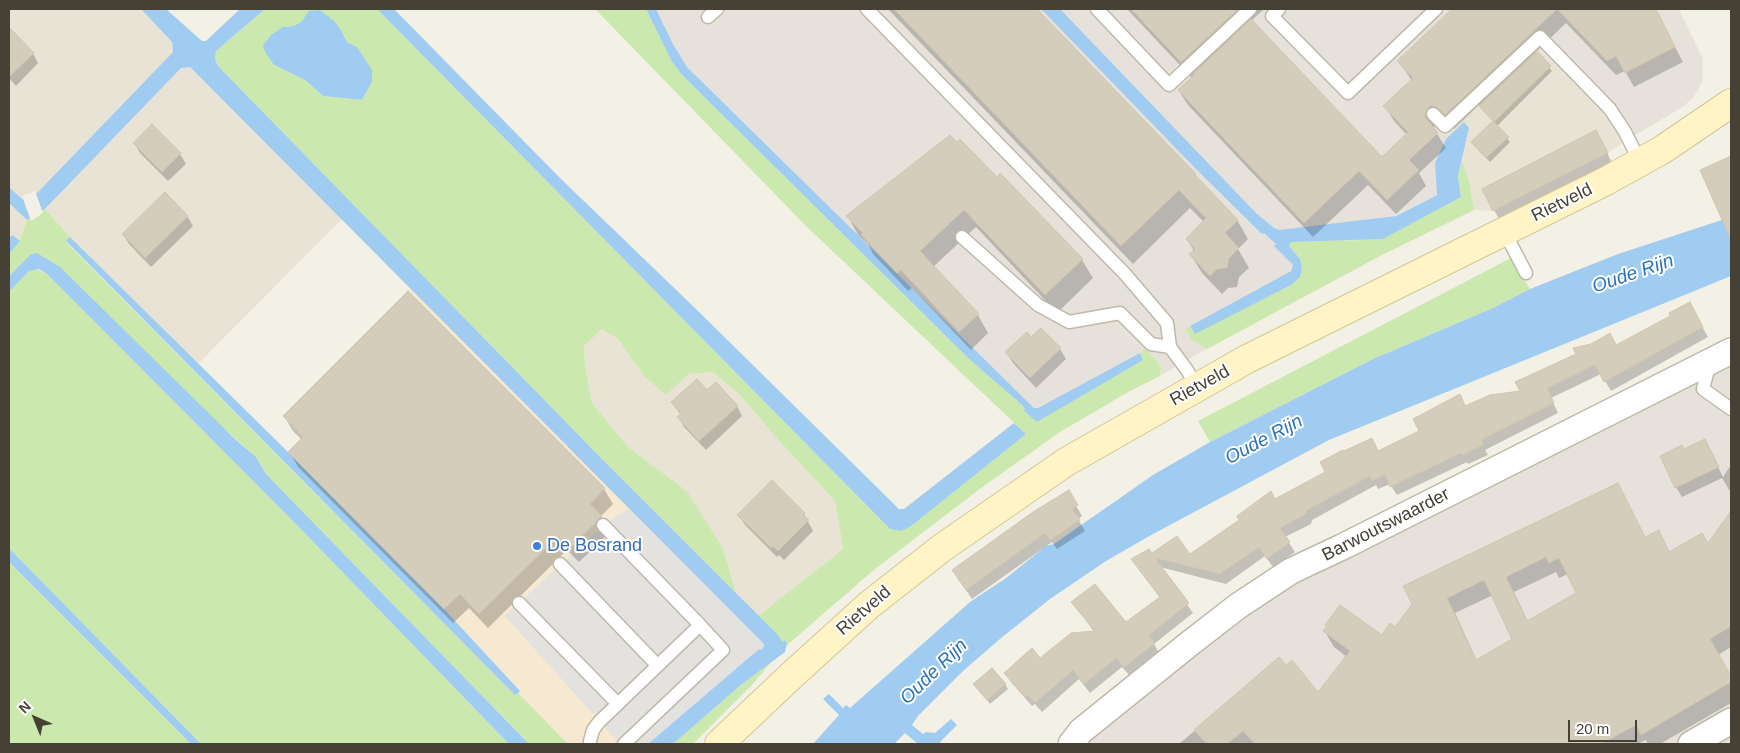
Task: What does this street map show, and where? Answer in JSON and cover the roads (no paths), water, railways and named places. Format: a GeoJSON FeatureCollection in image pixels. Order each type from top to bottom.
{"type":"FeatureCollection","features":[{"type":"Feature","properties":{"kind":"main road","name":"Rietveld"},"geometry":{"type":"LineString","coordinates":[[719,744],[869,605],[942,547],[1066,462],[1247,360],[1606,181],[1669,145],[1731,103]]}},
{"type":"Feature","properties":{"kind":"street","name":"Barwoutswaarder"},"geometry":{"type":"LineString","coordinates":[[1071,744],[1081,731],[1189,644],[1238,606],[1291,571],[1342,548],[1731,350]]}},
{"type":"Feature","properties":{"kind":"street"},"geometry":{"type":"LineString","coordinates":[[1691,744],[1731,721]]}},
{"type":"Feature","properties":{"kind":"lane"},"geometry":{"type":"LineString","coordinates":[[867,9],[1125,274],[1167,323],[1170,347],[1197,387]]}},
{"type":"Feature","properties":{"kind":"lane"},"geometry":{"type":"LineString","coordinates":[[1098,9],[1169,85],[1250,9]]}},
{"type":"Feature","properties":{"kind":"lane"},"geometry":{"type":"LineString","coordinates":[[1276,12],[1348,93],[1436,9]]}},
{"type":"Feature","properties":{"kind":"lane"},"geometry":{"type":"LineString","coordinates":[[1433,114],[1445,126],[1540,37],[1613,113],[1640,162]]}},
{"type":"Feature","properties":{"kind":"lane"},"geometry":{"type":"LineString","coordinates":[[1504,231],[1526,273]]}},
{"type":"Feature","properties":{"kind":"lane"},"geometry":{"type":"LineString","coordinates":[[962,237],[1038,305],[1069,322],[1120,313],[1151,344],[1170,347]]}},
{"type":"Feature","properties":{"kind":"lane"},"geometry":{"type":"LineString","coordinates":[[1710,362],[1703,389],[1731,409]]}},
{"type":"Feature","properties":{"kind":"lane"},"geometry":{"type":"LineString","coordinates":[[603,525],[722,650],[624,744]]}},
{"type":"Feature","properties":{"kind":"lane"},"geometry":{"type":"LineString","coordinates":[[560,564],[657,665]]}},
{"type":"Feature","properties":{"kind":"lane"},"geometry":{"type":"LineString","coordinates":[[519,603],[617,703]]}},
{"type":"Feature","properties":{"kind":"lane"},"geometry":{"type":"LineString","coordinates":[[590,741],[593,730],[617,703],[700,625]]}},
{"type":"Feature","properties":{"kind":"water"},"geometry":{"type":"Polygon","coordinates":[[[141,9],[166,9],[202,41],[206,41],[240,9],[265,9],[216,51],[215,59],[218,66],[606,463],[779,636],[782,642],[785,640],[787,643],[785,652],[742,684],[673,744],[648,744],[759,649],[761,650],[764,644],[190,67],[181,68],[45,209],[27,220],[9,203],[9,187],[22,199],[37,193],[173,52],[172,42],[141,9]]]}},
{"type":"Feature","properties":{"kind":"water"},"geometry":{"type":"Polygon","coordinates":[[[377,9],[394,9],[560,178],[899,509],[904,509],[1014,423],[1026,434],[911,526],[901,531],[890,529],[377,9]]]}},
{"type":"Feature","properties":{"kind":"water"},"geometry":{"type":"Polygon","coordinates":[[[646,9],[656,9],[673,44],[687,67],[1034,408],[1038,408],[1140,353],[1143,360],[1037,422],[1024,411],[1025,409],[1022,405],[968,358],[682,75],[672,62],[646,9]]]}},
{"type":"Feature","properties":{"kind":"water"},"geometry":{"type":"Polygon","coordinates":[[[1041,9],[1060,9],[1256,213],[1274,228],[1279,230],[1396,216],[1437,195],[1435,163],[1446,139],[1464,122],[1469,128],[1458,176],[1461,197],[1383,239],[1291,242],[1289,246],[1300,259],[1302,269],[1300,277],[1291,285],[1195,334],[1190,326],[1291,271],[1293,265],[1274,246],[1276,244],[1264,233],[1262,234],[1197,170],[1041,9]]]}},
{"type":"Feature","properties":{"kind":"water"},"geometry":{"type":"Polygon","coordinates":[[[320,10],[334,21],[347,42],[357,47],[372,70],[372,82],[362,100],[323,96],[305,80],[274,65],[265,52],[263,45],[271,35],[283,27],[293,26],[301,22],[309,11],[320,10]]]}},
{"type":"Feature","properties":{"kind":"water","name":"Oude Rijn"},"geometry":{"type":"Polygon","coordinates":[[[1731,217],[1731,276],[1329,440],[1106,561],[1050,599],[1001,638],[963,671],[918,716],[912,725],[923,734],[926,732],[935,733],[951,719],[957,725],[940,742],[942,744],[918,744],[905,733],[894,744],[813,744],[839,715],[823,699],[829,694],[843,708],[846,705],[850,708],[970,602],[1006,578],[1046,546],[1054,544],[1153,475],[1210,442],[1373,359],[1493,308],[1530,289],[1618,254],[1731,217]]]}},
{"type":"Feature","properties":{"kind":"water"},"geometry":{"type":"Polygon","coordinates":[[[13,235],[20,241],[9,254],[9,238],[13,235]]]}},
{"type":"Feature","properties":{"kind":"water"},"geometry":{"type":"Polygon","coordinates":[[[70,237],[444,609],[520,691],[518,693],[515,695],[66,241],[70,237]]]}},
{"type":"Feature","properties":{"kind":"water"},"geometry":{"type":"Polygon","coordinates":[[[37,253],[60,267],[235,439],[256,457],[266,474],[529,744],[509,744],[290,518],[47,274],[39,269],[29,271],[9,292],[9,276],[31,254],[37,253]]]}},
{"type":"Feature","properties":{"kind":"water"},"geometry":{"type":"Polygon","coordinates":[[[9,548],[201,744],[191,744],[9,562],[9,548]]]}},
{"type":"Feature","properties":{"kind":"place","name":"De Bosrand"},"geometry":{"type":"Point","coordinates":[537,546]}}]}
